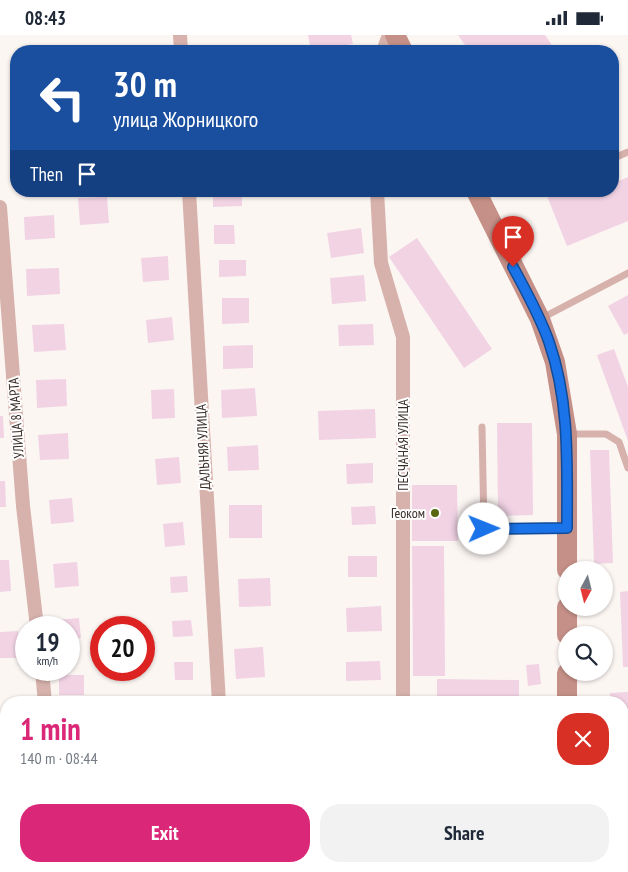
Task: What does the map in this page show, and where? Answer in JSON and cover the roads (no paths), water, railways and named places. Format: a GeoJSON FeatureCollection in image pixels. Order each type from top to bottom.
{"type":"FeatureCollection","features":[{"type":"Feature","properties":{"kind":"main road"},"geometry":{"type":"LineString","coordinates":[[481,197],[540,319],[555,362],[567,434],[567,561]]}},
{"type":"Feature","properties":{"kind":"main road"},"geometry":{"type":"LineString","coordinates":[[567,681],[568,696]]}},
{"type":"Feature","properties":{"kind":"street","name":"ДАЛЬНЯЯ УЛИЦА"},"geometry":{"type":"LineString","coordinates":[[189,197],[219,696]]}},
{"type":"Feature","properties":{"kind":"street","name":"ПЕСЧАНАЯ УЛИЦА"},"geometry":{"type":"LineString","coordinates":[[377,197],[381,263],[402,337],[403,696]]}},
{"type":"Feature","properties":{"kind":"street","name":"УЛИЦА 8 МАРТА"},"geometry":{"type":"LineString","coordinates":[[0,207],[23,506],[36,616]]}},
{"type":"Feature","properties":{"kind":"street"},"geometry":{"type":"LineString","coordinates":[[43,681],[44,696]]}},
{"type":"Feature","properties":{"kind":"lane"},"geometry":{"type":"LineString","coordinates":[[540,319],[628,273]]}},
{"type":"Feature","properties":{"kind":"lane"},"geometry":{"type":"LineString","coordinates":[[482,427],[484,529],[567,528]]}},
{"type":"Feature","properties":{"kind":"lane"},"geometry":{"type":"LineString","coordinates":[[567,434],[606,434],[619,442],[628,468]]}},
{"type":"Feature","properties":{"kind":"place","name":"Геоком"},"geometry":{"type":"Point","coordinates":[435,513]}}]}
